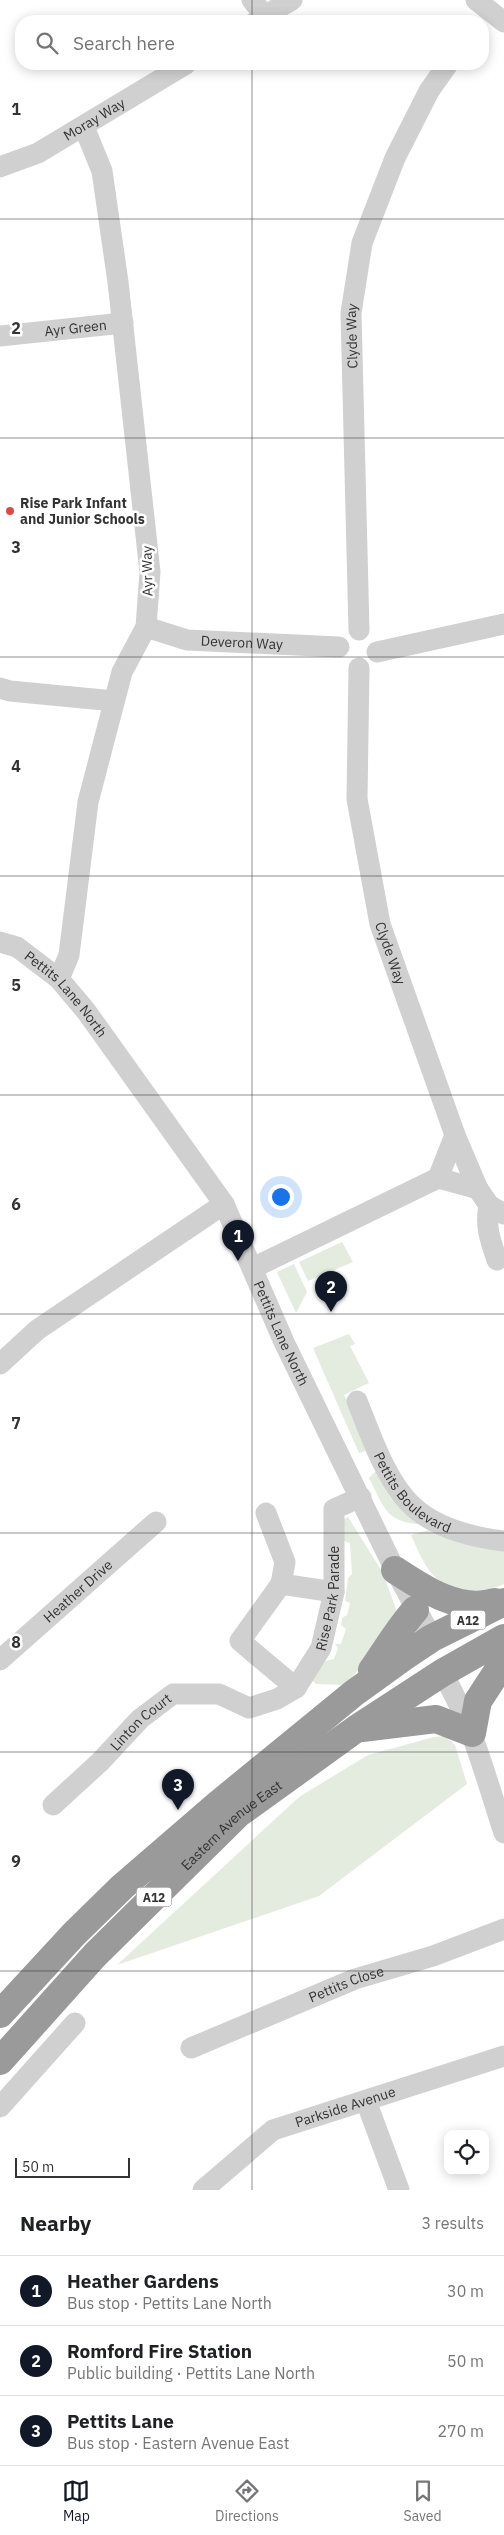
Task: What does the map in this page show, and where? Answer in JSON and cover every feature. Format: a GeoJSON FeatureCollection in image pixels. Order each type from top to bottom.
{"type":"FeatureCollection","features":[{"type":"Feature","properties":{"kind":"highway"},"geometry":{"type":"LineString","coordinates":[[395,1570],[422,1588],[461,1603],[483,1605],[504,1600]]}},
{"type":"Feature","properties":{"kind":"highway","name":"Eastern Avenue East"},"geometry":{"type":"LineString","coordinates":[[0,2014],[74,1934],[122,1887],[217,1805],[354,1694],[432,1638],[504,1600]]}},
{"type":"Feature","properties":{"kind":"highway"},"geometry":{"type":"LineString","coordinates":[[354,1694],[415,1610]]}},
{"type":"Feature","properties":{"kind":"highway"},"geometry":{"type":"LineString","coordinates":[[432,1638],[442,1673]]}},
{"type":"Feature","properties":{"kind":"highway","name":"Eastern Avenue East"},"geometry":{"type":"LineString","coordinates":[[0,2061],[95,1955],[238,1814],[356,1729],[442,1673],[504,1638]]}},
{"type":"Feature","properties":{"kind":"highway"},"geometry":{"type":"LineString","coordinates":[[356,1729],[436,1719],[472,1733],[478,1701],[504,1661]]}},
{"type":"Feature","properties":{"kind":"street"},"geometry":{"type":"LineString","coordinates":[[258,12],[292,0]]}},
{"type":"Feature","properties":{"kind":"street"},"geometry":{"type":"LineString","coordinates":[[479,10],[504,22]]}},
{"type":"Feature","properties":{"kind":"street","name":"Moray Way"},"geometry":{"type":"LineString","coordinates":[[0,166],[38,153],[176,70]]}},
{"type":"Feature","properties":{"kind":"street","name":"Clyde Way"},"geometry":{"type":"LineString","coordinates":[[360,630],[351,312],[362,243],[395,158],[430,91],[444,70]]}},
{"type":"Feature","properties":{"kind":"street","name":"Ayr Way"},"geometry":{"type":"LineString","coordinates":[[59,979],[69,955],[88,802],[122,672],[146,627],[150,572],[123,323],[102,172],[84,127]]}},
{"type":"Feature","properties":{"kind":"street","name":"Ayr Green"},"geometry":{"type":"LineString","coordinates":[[0,336],[123,323]]}},
{"type":"Feature","properties":{"kind":"street"},"geometry":{"type":"LineString","coordinates":[[377,652],[504,624]]}},
{"type":"Feature","properties":{"kind":"street","name":"Deveron Way"},"geometry":{"type":"LineString","coordinates":[[146,627],[187,640],[339,647]]}},
{"type":"Feature","properties":{"kind":"street"},"geometry":{"type":"LineString","coordinates":[[360,630],[374,639],[377,652],[369,665],[358,668],[349,665],[342,657],[339,647],[342,638],[351,631],[360,630]]}},
{"type":"Feature","properties":{"kind":"street","name":"Clyde Way"},"geometry":{"type":"LineString","coordinates":[[358,668],[357,799],[380,924],[455,1135],[490,1202]]}},
{"type":"Feature","properties":{"kind":"street"},"geometry":{"type":"LineString","coordinates":[[0,688],[10,691],[114,701]]}},
{"type":"Feature","properties":{"kind":"street","name":"Pettits Lane North"},"geometry":{"type":"LineString","coordinates":[[0,942],[17,947],[59,979],[86,1011],[224,1204],[284,1342],[349,1472],[395,1570],[415,1610],[432,1638]]}},
{"type":"Feature","properties":{"kind":"street"},"geometry":{"type":"LineString","coordinates":[[253,1268],[438,1178],[455,1135]]}},
{"type":"Feature","properties":{"kind":"street"},"geometry":{"type":"LineString","coordinates":[[438,1178],[490,1202],[486,1221],[488,1234],[497,1260]]}},
{"type":"Feature","properties":{"kind":"street"},"geometry":{"type":"LineString","coordinates":[[0,1364],[37,1330],[224,1204]]}},
{"type":"Feature","properties":{"kind":"street","name":"Pettits Boulevard"},"geometry":{"type":"LineString","coordinates":[[357,1401],[379,1454],[405,1498],[430,1518],[475,1538],[504,1541]]}},
{"type":"Feature","properties":{"kind":"street"},"geometry":{"type":"LineString","coordinates":[[349,1472],[379,1454]]}},
{"type":"Feature","properties":{"kind":"street","name":"Rise Park Parade"},"geometry":{"type":"LineString","coordinates":[[277,1699],[296,1688],[320,1648],[334,1592],[334,1508],[361,1497]]}},
{"type":"Feature","properties":{"kind":"street"},"geometry":{"type":"LineString","coordinates":[[266,1513],[285,1562],[281,1584],[240,1641],[296,1688]]}},
{"type":"Feature","properties":{"kind":"street","name":"Heather Drive"},"geometry":{"type":"LineString","coordinates":[[0,1660],[156,1522]]}},
{"type":"Feature","properties":{"kind":"street"},"geometry":{"type":"LineString","coordinates":[[281,1584],[334,1592]]}},
{"type":"Feature","properties":{"kind":"street"},"geometry":{"type":"LineString","coordinates":[[442,1673],[458,1700],[472,1733],[504,1832]]}},
{"type":"Feature","properties":{"kind":"street","name":"Linton Court"},"geometry":{"type":"LineString","coordinates":[[54,1805],[100,1762],[140,1719],[173,1694],[219,1694],[249,1708],[277,1699]]}},
{"type":"Feature","properties":{"kind":"street","name":"Pettits Close"},"geometry":{"type":"LineString","coordinates":[[191,2048],[355,1979],[433,1956],[504,1929]]}},
{"type":"Feature","properties":{"kind":"street"},"geometry":{"type":"LineString","coordinates":[[0,2107],[75,2023]]}},
{"type":"Feature","properties":{"kind":"street"},"geometry":{"type":"LineString","coordinates":[[21,2038],[43,2058]]}},
{"type":"Feature","properties":{"kind":"street","name":"Parkside Avenue"},"geometry":{"type":"LineString","coordinates":[[203,2190],[273,2130],[504,2056]]}},
{"type":"Feature","properties":{"kind":"street"},"geometry":{"type":"LineString","coordinates":[[366,2101],[399,2190]]}},
{"type":"Feature","properties":{"kind":"shaded area"},"geometry":{"type":"Polygon","coordinates":[[[342,1242],[353,1262],[308,1281],[299,1262],[342,1242]]]}},
{"type":"Feature","properties":{"kind":"shaded area"},"geometry":{"type":"Polygon","coordinates":[[[294,1264],[307,1292],[296,1313],[277,1272],[294,1264]]]}},
{"type":"Feature","properties":{"kind":"shaded area"},"geometry":{"type":"Polygon","coordinates":[[[349,1334],[355,1344],[350,1346],[369,1383],[344,1395],[369,1438],[369,1446],[365,1451],[359,1453],[313,1348],[349,1334]]]}},
{"type":"Feature","properties":{"kind":"shaded area"},"geometry":{"type":"Polygon","coordinates":[[[376,1471],[426,1525],[402,1521],[388,1513],[369,1478],[376,1471]]]}},
{"type":"Feature","properties":{"kind":"shaded area"},"geometry":{"type":"Polygon","coordinates":[[[348,1517],[383,1573],[397,1612],[388,1636],[345,1685],[316,1684],[311,1679],[312,1675],[326,1661],[334,1659],[338,1648],[335,1644],[341,1644],[346,1629],[341,1625],[342,1618],[347,1615],[350,1603],[345,1601],[348,1578],[352,1574],[350,1543],[344,1541],[344,1519],[348,1517]]]}},
{"type":"Feature","properties":{"kind":"shaded area"},"geometry":{"type":"Polygon","coordinates":[[[432,1529],[504,1550],[504,1584],[477,1591],[458,1589],[441,1582],[427,1567],[411,1535],[432,1529]]]}},
{"type":"Feature","properties":{"kind":"shaded area"},"geometry":{"type":"Polygon","coordinates":[[[445,1736],[455,1745],[467,1784],[319,1896],[117,1965],[299,1797],[368,1755],[434,1737],[445,1736]]]}},
{"type":"Feature","properties":{"kind":"place","name":"Rise Park Infant and Junior Schools"},"geometry":{"type":"Point","coordinates":[10,511]}},
{"type":"Feature","properties":{"kind":"place","name":"Heather Gardens"},"geometry":{"type":"Point","coordinates":[238,1261]}},
{"type":"Feature","properties":{"kind":"place","name":"Romford Fire Station"},"geometry":{"type":"Point","coordinates":[331,1312]}},
{"type":"Feature","properties":{"kind":"place","name":"Pettits Lane"},"geometry":{"type":"Point","coordinates":[178,1810]}}]}
